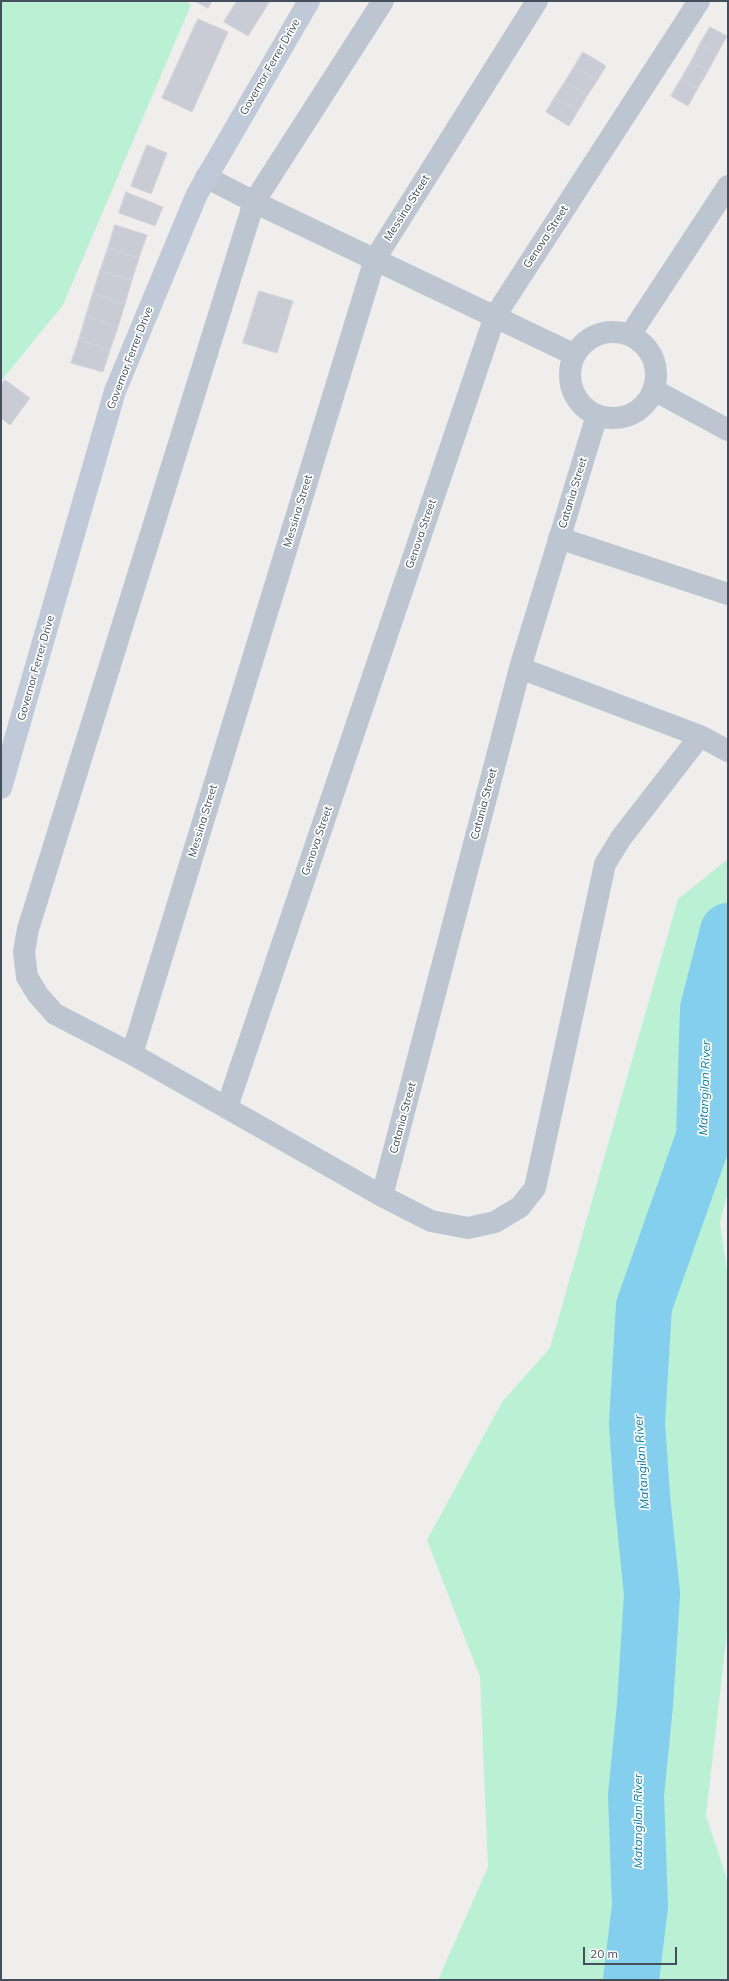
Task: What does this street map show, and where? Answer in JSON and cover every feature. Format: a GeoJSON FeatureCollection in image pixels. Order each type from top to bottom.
{"type":"FeatureCollection","features":[{"type":"Feature","properties":{"kind":"main road","name":"Governor Ferrer Drive"},"geometry":{"type":"LineString","coordinates":[[1,788],[115,391],[197,194],[309,1]]}},
{"type":"Feature","properties":{"kind":"street"},"geometry":{"type":"LineString","coordinates":[[383,1],[254,202],[30,921],[24,952],[27,977],[38,995],[55,1014],[132,1054],[382,1196],[431,1221],[468,1228],[495,1222],[520,1207],[536,1188],[606,864],[621,838],[700,736]]}},
{"type":"Feature","properties":{"kind":"street","name":"Messina Street"},"geometry":{"type":"LineString","coordinates":[[132,1054],[375,259],[537,1]]}},
{"type":"Feature","properties":{"kind":"street","name":"Genova Street"},"geometry":{"type":"LineString","coordinates":[[227,1107],[495,316],[699,1]]}},
{"type":"Feature","properties":{"kind":"street"},"geometry":{"type":"LineString","coordinates":[[206,177],[254,202],[575,355]]}},
{"type":"Feature","properties":{"kind":"street"},"geometry":{"type":"LineString","coordinates":[[630,336],[728,186]]}},
{"type":"Feature","properties":{"kind":"street"},"geometry":{"type":"LineString","coordinates":[[617,332],[630,336],[643,344],[653,358],[656,374],[654,390],[646,404],[623,418],[597,416],[585,408],[576,396],[571,383],[571,368],[575,355],[583,345],[593,337],[605,333],[617,332]]}},
{"type":"Feature","properties":{"kind":"street"},"geometry":{"type":"LineString","coordinates":[[654,390],[728,430]]}},
{"type":"Feature","properties":{"kind":"street","name":"Catania Street"},"geometry":{"type":"LineString","coordinates":[[382,1196],[520,668],[597,416]]}},
{"type":"Feature","properties":{"kind":"street"},"geometry":{"type":"LineString","coordinates":[[559,538],[728,594]]}},
{"type":"Feature","properties":{"kind":"street"},"geometry":{"type":"LineString","coordinates":[[520,668],[700,736],[728,751]]}},
{"type":"Feature","properties":{"kind":"green space"},"geometry":{"type":"Polygon","coordinates":[[[1,1],[185,1],[191,5],[63,305],[1,381],[1,1]]]}},
{"type":"Feature","properties":{"kind":"green space"},"geometry":{"type":"Polygon","coordinates":[[[728,859],[728,1192],[720,1222],[728,1277],[728,1623],[706,1816],[728,1882],[728,1980],[438,1980],[488,1867],[480,1677],[427,1540],[502,1402],[550,1348],[678,899],[728,859]]]}},
{"type":"Feature","properties":{"kind":"building"},"geometry":{"type":"Polygon","coordinates":[[[195,1],[212,1],[208,8],[195,1]]]}},
{"type":"Feature","properties":{"kind":"building"},"geometry":{"type":"Polygon","coordinates":[[[237,1],[270,1],[248,36],[224,22],[237,1]]]}},
{"type":"Feature","properties":{"kind":"building"},"geometry":{"type":"Polygon","coordinates":[[[198,19],[228,32],[192,112],[162,98],[198,19]]]}},
{"type":"Feature","properties":{"kind":"building"},"geometry":{"type":"Polygon","coordinates":[[[710,27],[727,36],[717,54],[700,44],[710,27]]]}},
{"type":"Feature","properties":{"kind":"building"},"geometry":{"type":"Polygon","coordinates":[[[700,44],[717,54],[708,71],[691,62],[700,44]]]}},
{"type":"Feature","properties":{"kind":"building"},"geometry":{"type":"Polygon","coordinates":[[[583,52],[606,66],[597,81],[574,67],[583,52]]]}},
{"type":"Feature","properties":{"kind":"building"},"geometry":{"type":"Polygon","coordinates":[[[691,62],[708,71],[698,88],[681,79],[691,62]]]}},
{"type":"Feature","properties":{"kind":"building"},"geometry":{"type":"Polygon","coordinates":[[[574,67],[597,81],[587,96],[565,82],[574,67]]]}},
{"type":"Feature","properties":{"kind":"building"},"geometry":{"type":"Polygon","coordinates":[[[681,79],[698,88],[688,106],[671,96],[681,79]]]}},
{"type":"Feature","properties":{"kind":"building"},"geometry":{"type":"Polygon","coordinates":[[[565,82],[587,96],[578,111],[555,97],[565,82]]]}},
{"type":"Feature","properties":{"kind":"building"},"geometry":{"type":"Polygon","coordinates":[[[555,97],[578,111],[569,126],[546,112],[555,97]]]}},
{"type":"Feature","properties":{"kind":"building"},"geometry":{"type":"Polygon","coordinates":[[[147,145],[167,153],[151,194],[131,186],[147,145]]]}},
{"type":"Feature","properties":{"kind":"building"},"geometry":{"type":"Polygon","coordinates":[[[126,192],[163,207],[155,226],[119,213],[126,192]]]}},
{"type":"Feature","properties":{"kind":"building"},"geometry":{"type":"Polygon","coordinates":[[[115,225],[147,235],[139,258],[108,248],[115,225]]]}},
{"type":"Feature","properties":{"kind":"building"},"geometry":{"type":"Polygon","coordinates":[[[108,248],[139,258],[132,280],[100,271],[108,248]]]}},
{"type":"Feature","properties":{"kind":"building"},"geometry":{"type":"Polygon","coordinates":[[[100,271],[132,280],[125,304],[93,293],[100,271]]]}},
{"type":"Feature","properties":{"kind":"building"},"geometry":{"type":"Polygon","coordinates":[[[259,291],[293,301],[277,353],[243,343],[259,291]]]}},
{"type":"Feature","properties":{"kind":"building"},"geometry":{"type":"Polygon","coordinates":[[[93,293],[125,304],[118,327],[86,316],[93,293]]]}},
{"type":"Feature","properties":{"kind":"building"},"geometry":{"type":"Polygon","coordinates":[[[86,316],[118,327],[110,350],[79,340],[86,316]]]}},
{"type":"Feature","properties":{"kind":"building"},"geometry":{"type":"Polygon","coordinates":[[[79,340],[110,350],[103,372],[71,363],[79,340]]]}},
{"type":"Feature","properties":{"kind":"building"},"geometry":{"type":"Polygon","coordinates":[[[5,380],[30,398],[10,425],[1,418],[1,386],[5,380]]]}},
{"type":"Feature","properties":{"kind":"waterway","name":"Matangilan River"},"geometry":{"type":"LineString","coordinates":[[631,1980],[640,1906],[636,1795],[645,1705],[652,1594],[642,1496],[637,1423],[644,1306],[704,1137],[708,1009],[728,931]]}}]}
